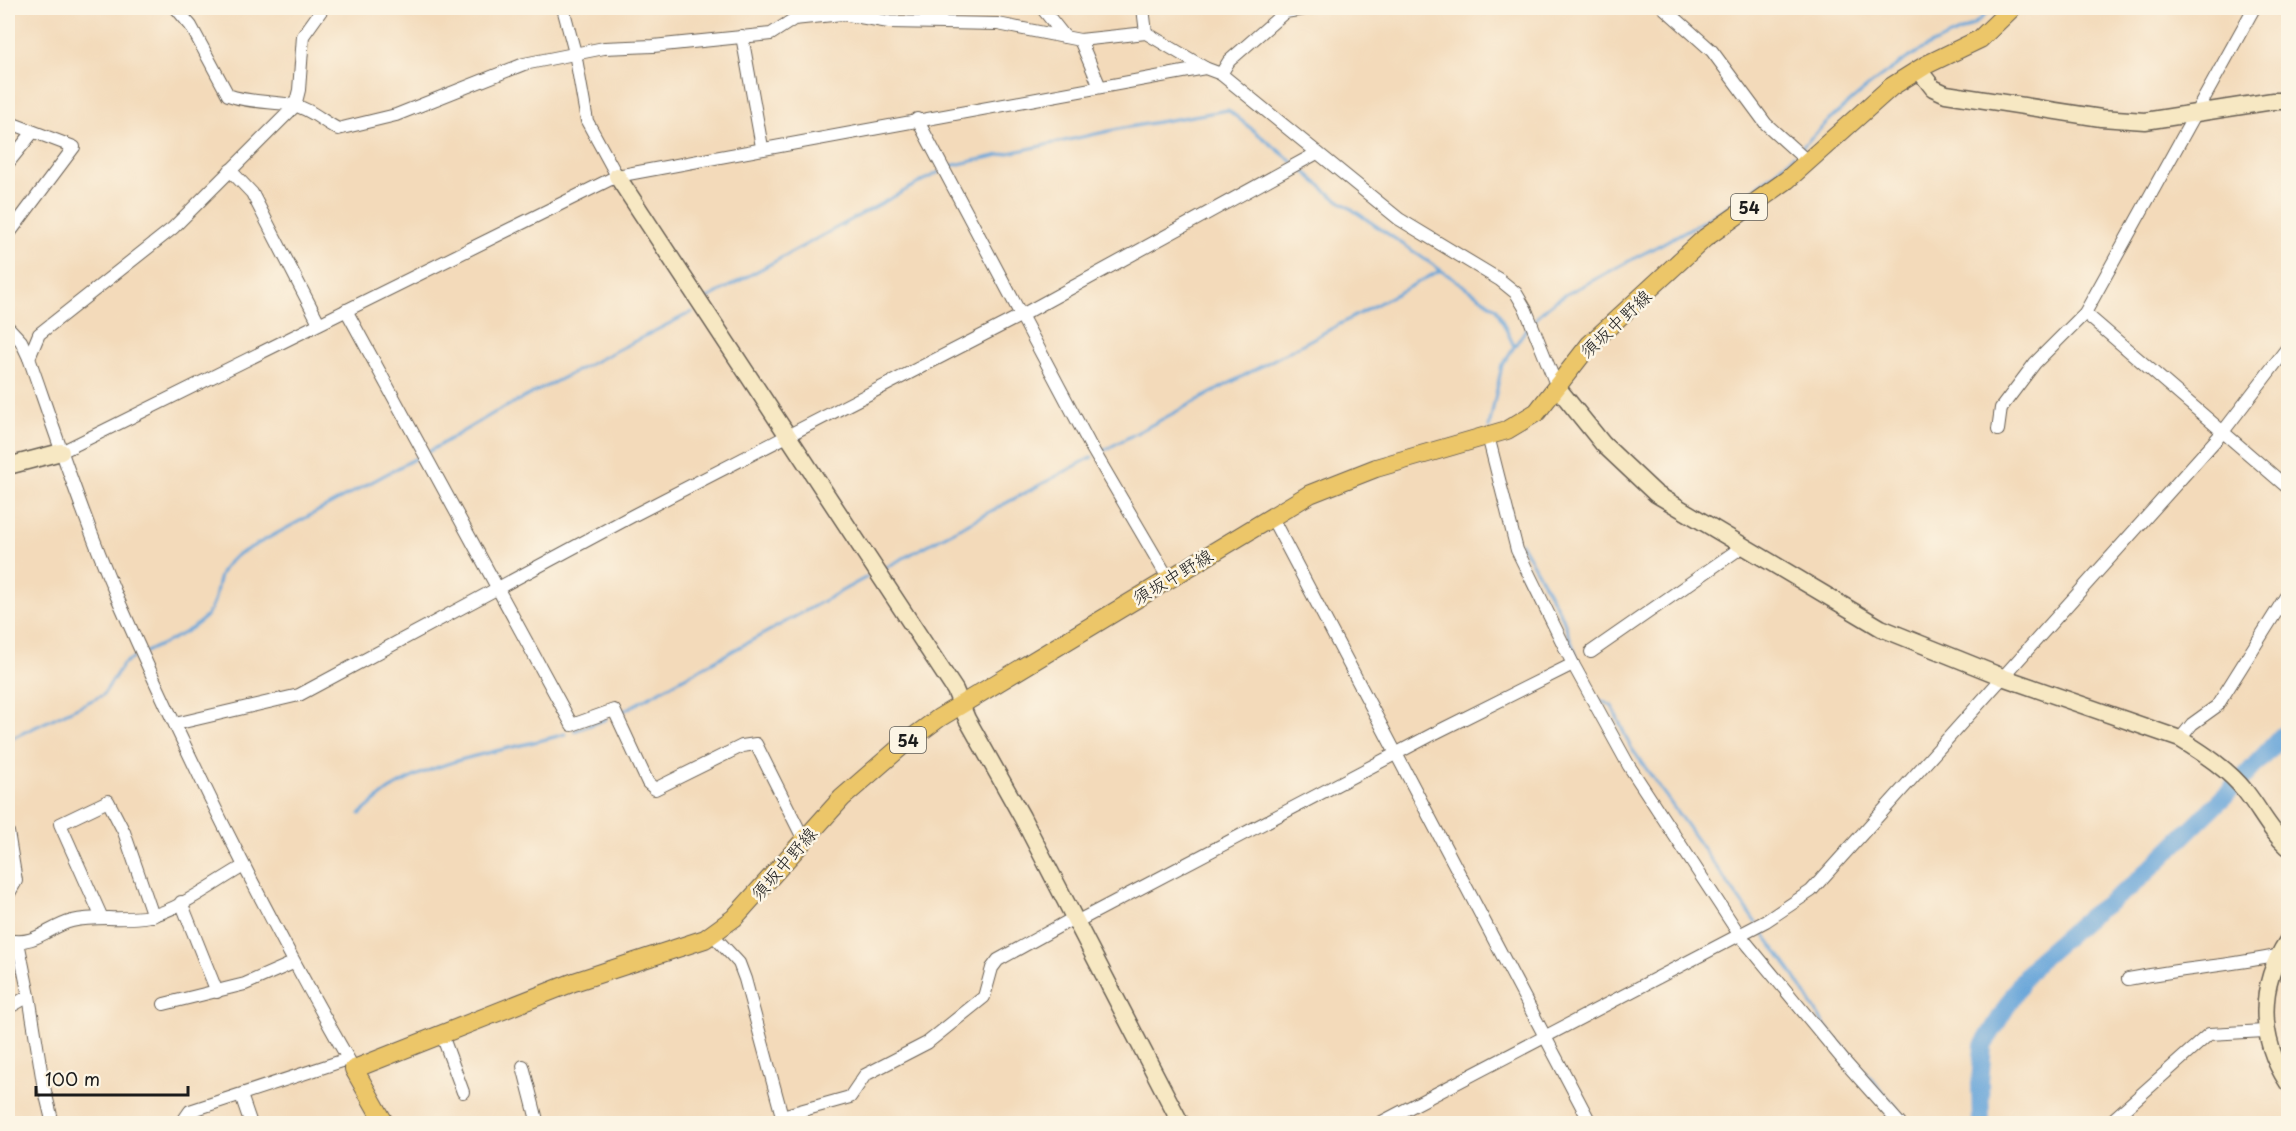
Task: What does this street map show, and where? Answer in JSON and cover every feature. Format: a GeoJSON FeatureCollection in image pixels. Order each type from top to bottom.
{"type":"FeatureCollection","features":[{"type":"Feature","properties":{"kind":"main road","name":"須坂中野線"},"geometry":{"type":"LineString","coordinates":[[351,1064],[442,1035],[574,982],[687,947],[712,934],[741,911],[803,838],[842,798],[927,726],[961,704],[1310,494],[1358,474],[1507,430],[1537,412],[1590,344],[1698,243],[1781,184],[1801,155],[1919,70],[1980,39],[2012,8]]}},
{"type":"Feature","properties":{"kind":"main road"},"geometry":{"type":"LineString","coordinates":[[351,1064],[384,1123]]}},
{"type":"Feature","properties":{"kind":"street"},"geometry":{"type":"LineString","coordinates":[[176,8],[191,26],[228,95],[242,100],[295,106],[315,114],[338,129],[396,115],[524,64],[575,53],[771,34],[792,13],[842,14],[889,22],[998,24],[1080,40],[1146,33],[1204,68],[1221,74],[1400,219],[1500,280],[1516,293],[1526,310],[1557,387],[1603,444],[1656,495],[1881,628],[2005,678],[2180,738],[2203,753],[2244,789],[2273,834],[2289,847]]}},
{"type":"Feature","properties":{"kind":"street"},"geometry":{"type":"LineString","coordinates":[[28,358],[39,334],[173,228],[295,106],[299,90],[303,36],[323,8]]}},
{"type":"Feature","properties":{"kind":"street"},"geometry":{"type":"LineString","coordinates":[[563,8],[575,53],[587,121],[617,176],[955,690],[1181,1124]]}},
{"type":"Feature","properties":{"kind":"street"},"geometry":{"type":"LineString","coordinates":[[1042,8],[1065,37]]}},
{"type":"Feature","properties":{"kind":"street"},"geometry":{"type":"LineString","coordinates":[[1143,8],[1146,33]]}},
{"type":"Feature","properties":{"kind":"street"},"geometry":{"type":"LineString","coordinates":[[1221,74],[1229,61],[1285,12],[1311,8]]}},
{"type":"Feature","properties":{"kind":"street"},"geometry":{"type":"LineString","coordinates":[[1664,8],[1712,51],[1766,123],[1801,155]]}},
{"type":"Feature","properties":{"kind":"street"},"geometry":{"type":"LineString","coordinates":[[1998,430],[2001,408],[2035,363],[2085,313],[2254,8]]}},
{"type":"Feature","properties":{"kind":"street"},"geometry":{"type":"LineString","coordinates":[[742,36],[762,147]]}},
{"type":"Feature","properties":{"kind":"street"},"geometry":{"type":"LineString","coordinates":[[1080,40],[1100,87]]}},
{"type":"Feature","properties":{"kind":"street"},"geometry":{"type":"LineString","coordinates":[[8,466],[61,452],[617,176],[762,147],[1204,68]]}},
{"type":"Feature","properties":{"kind":"street"},"geometry":{"type":"LineString","coordinates":[[1919,70],[1927,82],[1939,92],[2101,118],[2145,121],[2273,101],[2289,101]]}},
{"type":"Feature","properties":{"kind":"street"},"geometry":{"type":"LineString","coordinates":[[917,119],[1089,446],[1168,578]]}},
{"type":"Feature","properties":{"kind":"street"},"geometry":{"type":"LineString","coordinates":[[8,122],[74,147],[8,235]]}},
{"type":"Feature","properties":{"kind":"street"},"geometry":{"type":"LineString","coordinates":[[8,163],[33,132]]}},
{"type":"Feature","properties":{"kind":"street"},"geometry":{"type":"LineString","coordinates":[[175,724],[299,695],[789,435],[1020,316],[1317,153]]}},
{"type":"Feature","properties":{"kind":"street"},"geometry":{"type":"LineString","coordinates":[[230,170],[252,193],[319,323]]}},
{"type":"Feature","properties":{"kind":"street"},"geometry":{"type":"LineString","coordinates":[[346,310],[572,726],[614,710],[648,783],[655,789],[742,746],[756,744],[803,838]]}},
{"type":"Feature","properties":{"kind":"street"},"geometry":{"type":"LineString","coordinates":[[2085,313],[2289,489]]}},
{"type":"Feature","properties":{"kind":"street"},"geometry":{"type":"LineString","coordinates":[[8,327],[21,341],[117,596],[209,800],[293,963],[351,1064],[190,1111],[181,1124]]}},
{"type":"Feature","properties":{"kind":"street"},"geometry":{"type":"LineString","coordinates":[[1378,1124],[1766,921],[1811,891],[2005,678],[2222,433],[2289,347]]}},
{"type":"Feature","properties":{"kind":"street"},"geometry":{"type":"LineString","coordinates":[[1488,436],[1517,550],[1573,664],[1629,766],[1741,933],[1844,1061],[1900,1124]]}},
{"type":"Feature","properties":{"kind":"street"},"geometry":{"type":"LineString","coordinates":[[1271,516],[1591,1124]]}},
{"type":"Feature","properties":{"kind":"street"},"geometry":{"type":"LineString","coordinates":[[1591,652],[1742,547]]}},
{"type":"Feature","properties":{"kind":"street"},"geometry":{"type":"LineString","coordinates":[[2180,738],[2192,724],[2217,706],[2289,593]]}},
{"type":"Feature","properties":{"kind":"street"},"geometry":{"type":"LineString","coordinates":[[712,934],[739,963],[745,979],[781,1120],[850,1098],[865,1075],[927,1043],[984,997],[992,968],[998,960],[1573,664]]}},
{"type":"Feature","properties":{"kind":"street"},"geometry":{"type":"LineString","coordinates":[[102,918],[60,824],[108,801],[124,832],[153,916]]}},
{"type":"Feature","properties":{"kind":"street"},"geometry":{"type":"LineString","coordinates":[[8,832],[16,881],[8,895]]}},
{"type":"Feature","properties":{"kind":"street"},"geometry":{"type":"LineString","coordinates":[[53,1124],[43,1083],[29,996],[13,941],[43,937],[70,922],[153,916],[244,866]]}},
{"type":"Feature","properties":{"kind":"street"},"geometry":{"type":"LineString","coordinates":[[181,902],[217,992]]}},
{"type":"Feature","properties":{"kind":"street"},"geometry":{"type":"LineString","coordinates":[[2289,940],[2270,972],[2265,997],[2265,1031],[2289,1083]]}},
{"type":"Feature","properties":{"kind":"street"},"geometry":{"type":"LineString","coordinates":[[2128,979],[2166,971],[2230,966],[2280,955]]}},
{"type":"Feature","properties":{"kind":"street"},"geometry":{"type":"LineString","coordinates":[[164,1004],[245,984],[293,963]]}},
{"type":"Feature","properties":{"kind":"street"},"geometry":{"type":"LineString","coordinates":[[8,1008],[29,996]]}},
{"type":"Feature","properties":{"kind":"street"},"geometry":{"type":"LineString","coordinates":[[2108,1124],[2209,1034],[2265,1031]]}},
{"type":"Feature","properties":{"kind":"street"},"geometry":{"type":"LineString","coordinates":[[442,1035],[463,1092]]}},
{"type":"Feature","properties":{"kind":"street"},"geometry":{"type":"LineString","coordinates":[[523,1066],[538,1124]]}},
{"type":"Feature","properties":{"kind":"street"},"geometry":{"type":"LineString","coordinates":[[241,1095],[251,1124]]}},
{"type":"Feature","properties":{"kind":"waterway"},"geometry":{"type":"LineString","coordinates":[[1798,151],[1872,83],[1921,50],[1967,28],[1992,8]]}},
{"type":"Feature","properties":{"kind":"waterway"},"geometry":{"type":"LineString","coordinates":[[950,166],[1123,128],[1228,110],[1293,162]]}},
{"type":"Feature","properties":{"kind":"waterway"},"geometry":{"type":"LineString","coordinates":[[1535,320],[1566,294],[1728,206],[1752,190],[1794,155]]}},
{"type":"Feature","properties":{"kind":"waterway"},"geometry":{"type":"LineString","coordinates":[[1298,166],[1331,195],[1496,308],[1514,346]]}},
{"type":"Feature","properties":{"kind":"waterway"},"geometry":{"type":"LineString","coordinates":[[706,299],[939,172]]}},
{"type":"Feature","properties":{"kind":"waterway"},"geometry":{"type":"LineString","coordinates":[[1099,453],[1441,270]]}},
{"type":"Feature","properties":{"kind":"waterway"},"geometry":{"type":"LineString","coordinates":[[428,452],[494,413],[692,312]]}},
{"type":"Feature","properties":{"kind":"waterway"},"geometry":{"type":"LineString","coordinates":[[1489,427],[1502,365],[1528,326]]}},
{"type":"Feature","properties":{"kind":"waterway"},"geometry":{"type":"LineString","coordinates":[[883,569],[1092,457]]}},
{"type":"Feature","properties":{"kind":"waterway"},"geometry":{"type":"LineString","coordinates":[[146,652],[186,632],[206,616],[214,600],[222,571],[237,555],[416,458]]}},
{"type":"Feature","properties":{"kind":"waterway"},"geometry":{"type":"LineString","coordinates":[[1521,543],[1563,618],[1579,664]]}},
{"type":"Feature","properties":{"kind":"waterway"},"geometry":{"type":"LineString","coordinates":[[618,714],[867,577]]}},
{"type":"Feature","properties":{"kind":"waterway"},"geometry":{"type":"LineString","coordinates":[[8,740],[103,695],[123,664],[133,658]]}},
{"type":"Feature","properties":{"kind":"waterway"},"geometry":{"type":"LineString","coordinates":[[1598,699],[1612,706],[1630,746],[1756,923]]}},
{"type":"Feature","properties":{"kind":"waterway"},"geometry":{"type":"LineString","coordinates":[[574,731],[606,719]]}},
{"type":"Feature","properties":{"kind":"waterway"},"geometry":{"type":"LineString","coordinates":[[1981,1124],[1980,1082],[1983,1046],[2022,981],[2038,961],[2090,916],[2132,886],[2245,776],[2288,729]]}},
{"type":"Feature","properties":{"kind":"waterway"},"geometry":{"type":"LineString","coordinates":[[360,814],[389,790],[430,770],[452,762],[565,734]]}},
{"type":"Feature","properties":{"kind":"waterway"},"geometry":{"type":"LineString","coordinates":[[1760,929],[1793,974],[1825,1026],[1911,1124]]}}]}
